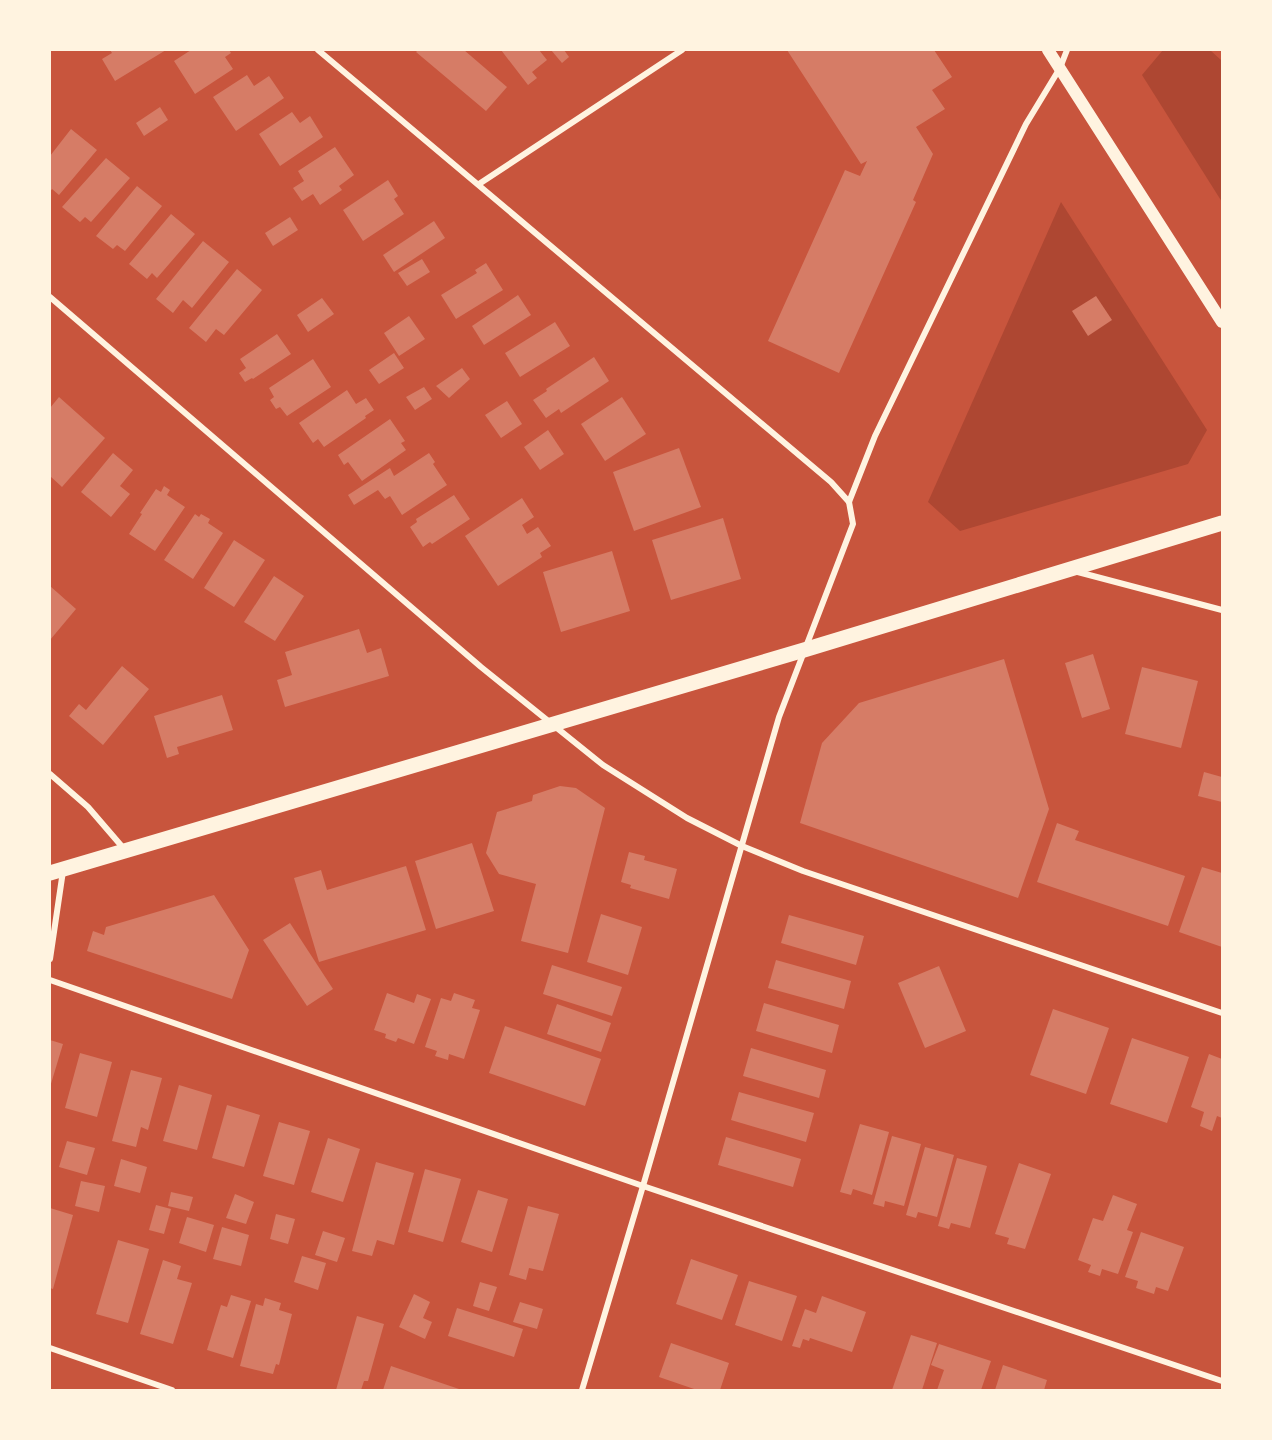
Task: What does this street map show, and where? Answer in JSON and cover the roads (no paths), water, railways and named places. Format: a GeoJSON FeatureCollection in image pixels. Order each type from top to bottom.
{"type":"FeatureCollection","features":[{"type":"Feature","properties":{"kind":"main road"},"geometry":{"type":"LineString","coordinates":[[1048,50],[1222,322]]}},
{"type":"Feature","properties":{"kind":"main road"},"geometry":{"type":"LineString","coordinates":[[56,871],[804,650],[1222,523]]}},
{"type":"Feature","properties":{"kind":"street"},"geometry":{"type":"LineString","coordinates":[[318,50],[831,483],[849,502]]}},
{"type":"Feature","properties":{"kind":"street"},"geometry":{"type":"LineString","coordinates":[[479,184],[682,50]]}},
{"type":"Feature","properties":{"kind":"street"},"geometry":{"type":"LineString","coordinates":[[582,1390],[779,717],[852,524],[849,502],[875,436],[1026,124],[1060,68],[1068,50]]}},
{"type":"Feature","properties":{"kind":"street"},"geometry":{"type":"LineString","coordinates":[[50,297],[552,725],[603,765],[687,818],[742,846],[803,871],[1222,1013]]}},
{"type":"Feature","properties":{"kind":"street"},"geometry":{"type":"LineString","coordinates":[[1070,570],[1222,610]]}},
{"type":"Feature","properties":{"kind":"street"},"geometry":{"type":"LineString","coordinates":[[50,774],[88,807],[125,851]]}},
{"type":"Feature","properties":{"kind":"street"},"geometry":{"type":"LineString","coordinates":[[50,959],[56,871]]}},
{"type":"Feature","properties":{"kind":"street"},"geometry":{"type":"LineString","coordinates":[[50,980],[643,1186],[1222,1381]]}},
{"type":"Feature","properties":{"kind":"street"},"geometry":{"type":"LineString","coordinates":[[50,1348],[172,1390]]}}]}
